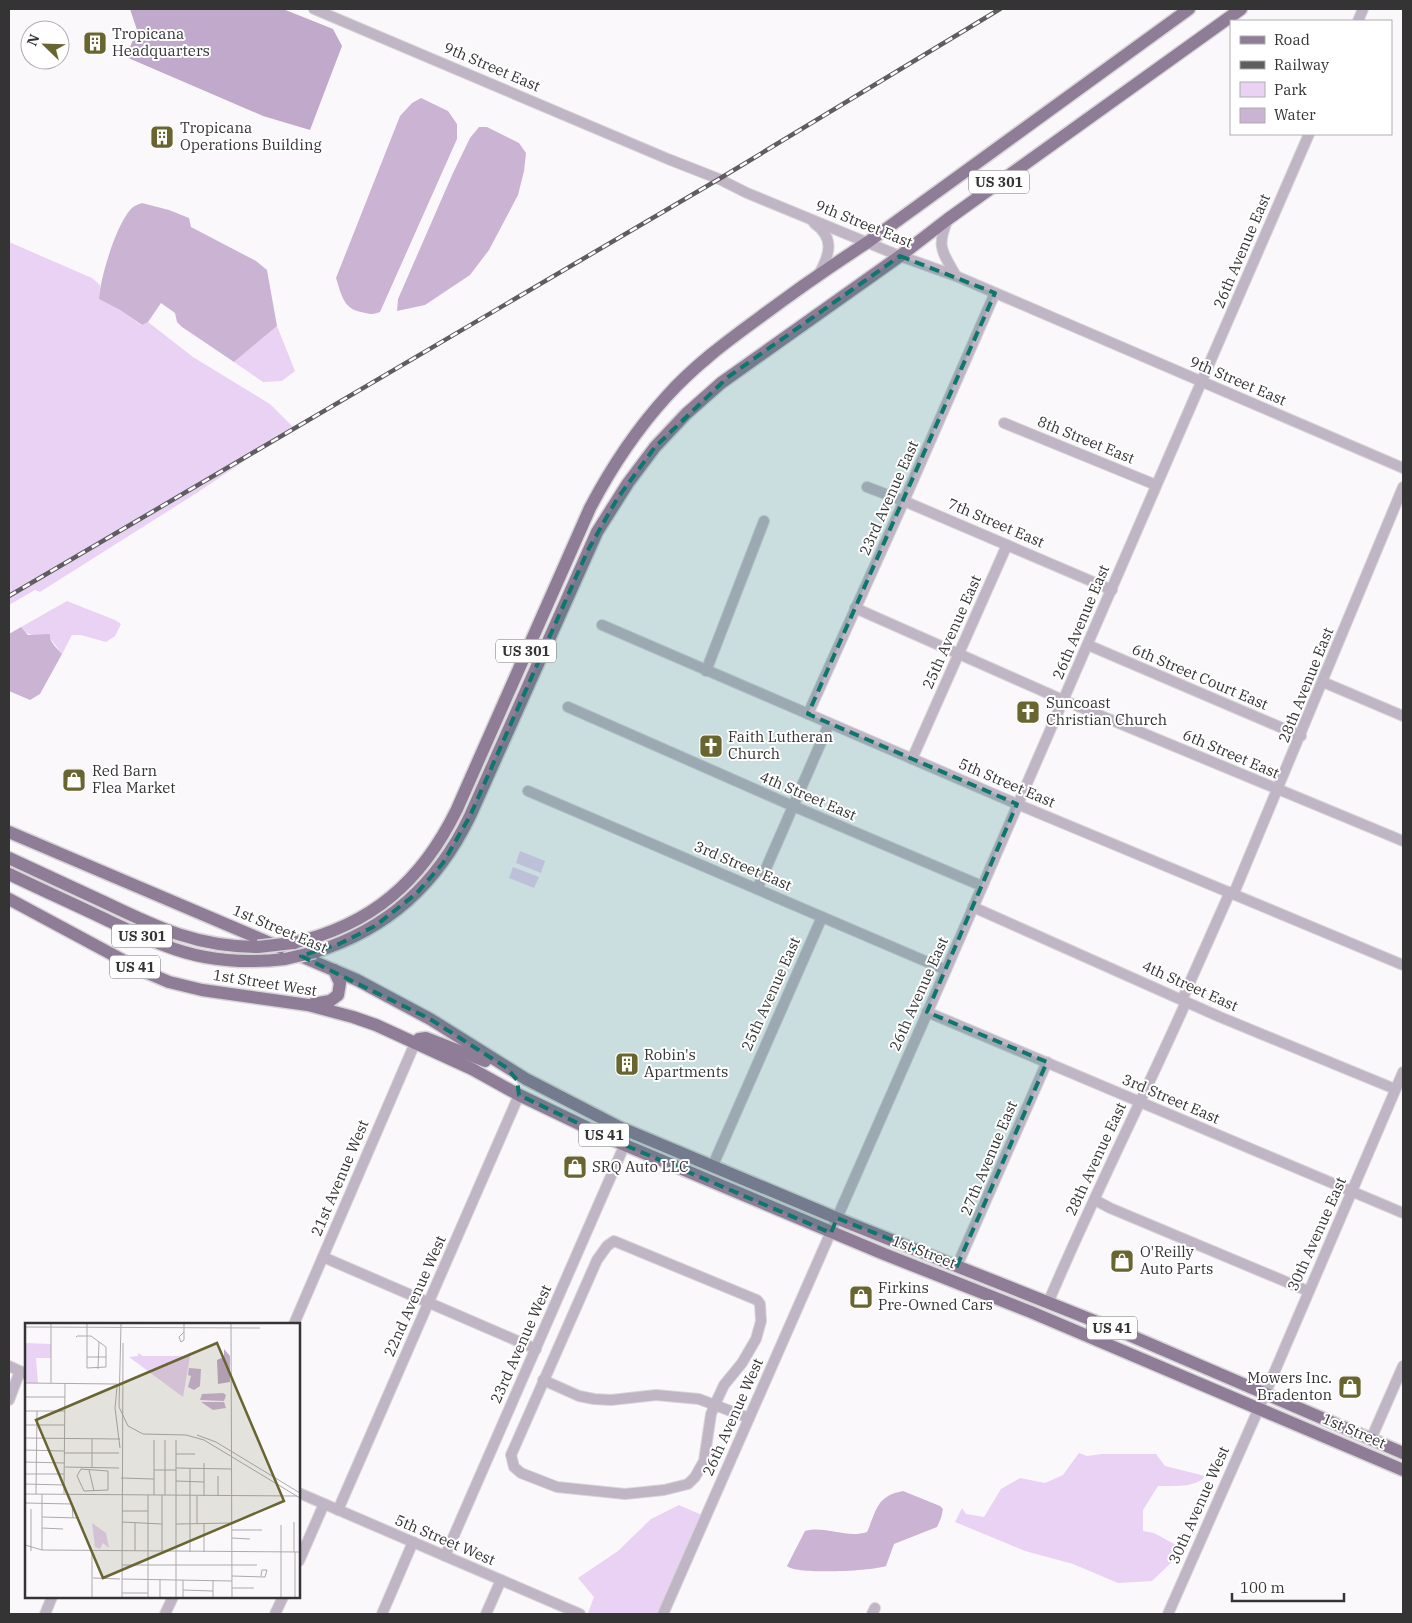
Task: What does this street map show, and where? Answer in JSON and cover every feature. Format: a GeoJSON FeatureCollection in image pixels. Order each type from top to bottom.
{"type":"FeatureCollection","features":[{"type":"Feature","properties":{"kind":"main road","name":"US 301"},"geometry":{"type":"LineString","coordinates":[[819,274],[868,242],[1189,9]]}},
{"type":"Feature","properties":{"kind":"main road","name":"US 301"},"geometry":{"type":"LineString","coordinates":[[900,256],[948,219],[1240,9]]}},
{"type":"Feature","properties":{"kind":"main road","name":"1st Street West"},"geometry":{"type":"LineString","coordinates":[[9,874],[143,936],[180,951],[233,961],[285,959],[316,952],[363,933],[397,910],[426,884],[451,852],[473,810],[588,550],[617,498],[655,447],[686,414],[728,377],[900,256]]}},
{"type":"Feature","properties":{"kind":"main road","name":"1st Street West"},"geometry":{"type":"LineString","coordinates":[[9,858],[171,933],[209,943],[236,946],[258,947],[293,943],[327,934],[363,916],[395,894],[423,866],[451,820],[590,508],[623,452],[647,419],[685,377],[711,354],[819,274]]}},
{"type":"Feature","properties":{"kind":"main road","name":"1st Street East"},"geometry":{"type":"LineString","coordinates":[[9,832],[380,991],[417,1011],[526,1079]]}},
{"type":"Feature","properties":{"kind":"main road","name":"1st Street West"},"geometry":{"type":"LineString","coordinates":[[9,899],[134,966],[163,979],[202,990],[308,1006],[359,1018],[472,1069],[519,1095]]}},
{"type":"Feature","properties":{"kind":"main road"},"geometry":{"type":"LineString","coordinates":[[308,1006],[330,1001],[338,995],[340,983],[334,970]]}},
{"type":"Feature","properties":{"kind":"main road"},"geometry":{"type":"LineString","coordinates":[[415,1043],[419,1039],[426,1038],[489,1062],[505,1066],[517,1080],[519,1095],[526,1091],[532,1092],[632,1138],[661,1145]]}},
{"type":"Feature","properties":{"kind":"main road","name":"1st Street"},"geometry":{"type":"LineString","coordinates":[[526,1079],[584,1110],[661,1145],[1048,1302],[1403,1453]]}},
{"type":"Feature","properties":{"kind":"main road","name":"1st Street"},"geometry":{"type":"LineString","coordinates":[[519,1095],[625,1144],[831,1232],[1053,1321],[1403,1470]]}},
{"type":"Feature","properties":{"kind":"main road"},"geometry":{"type":"LineString","coordinates":[[952,1280],[975,1281],[1040,1307],[1046,1306],[1048,1302]]}},
{"type":"Feature","properties":{"kind":"main road"},"geometry":{"type":"LineString","coordinates":[[1053,1321],[1058,1318],[1064,1318],[1132,1346],[1160,1350]]}},
{"type":"Feature","properties":{"kind":"street","name":"9th Street East"},"geometry":{"type":"LineString","coordinates":[[314,9],[668,159],[719,178],[748,193],[803,216],[900,256],[956,276],[1403,468]]}},
{"type":"Feature","properties":{"kind":"street","name":"26th Avenue East"},"geometry":{"type":"LineString","coordinates":[[831,1232],[1309,135]]}},
{"type":"Feature","properties":{"kind":"street"},"geometry":{"type":"LineString","coordinates":[[803,216],[822,229],[828,240],[827,260],[819,274]]}},
{"type":"Feature","properties":{"kind":"street"},"geometry":{"type":"LineString","coordinates":[[948,219],[940,243],[943,254],[956,276]]}},
{"type":"Feature","properties":{"kind":"street","name":"23rd Avenue East"},"geometry":{"type":"LineString","coordinates":[[808,714],[995,293]]}},
{"type":"Feature","properties":{"kind":"street","name":"8th Street East"},"geometry":{"type":"LineString","coordinates":[[1004,422],[1156,485]]}},
{"type":"Feature","properties":{"kind":"street","name":"7th Street East"},"geometry":{"type":"LineString","coordinates":[[867,487],[1112,590]]}},
{"type":"Feature","properties":{"kind":"street","name":"28th Avenue East"},"geometry":{"type":"LineString","coordinates":[[1048,1302],[1139,1102],[1151,1081],[1184,1001],[1278,790],[1403,487]]}},
{"type":"Feature","properties":{"kind":"street"},"geometry":{"type":"LineString","coordinates":[[706,670],[764,521]]}},
{"type":"Feature","properties":{"kind":"street","name":"25th Avenue East"},"geometry":{"type":"LineString","coordinates":[[912,759],[1007,545]]}},
{"type":"Feature","properties":{"kind":"street","name":"6th Street East"},"geometry":{"type":"LineString","coordinates":[[855,608],[1063,700],[1403,841]]}},
{"type":"Feature","properties":{"kind":"street","name":"5th Street East"},"geometry":{"type":"LineString","coordinates":[[602,625],[1017,804],[1232,892],[1403,965]]}},
{"type":"Feature","properties":{"kind":"street","name":"6th Street Court East"},"geometry":{"type":"LineString","coordinates":[[1088,645],[1301,736]]}},
{"type":"Feature","properties":{"kind":"street"},"geometry":{"type":"LineString","coordinates":[[1323,682],[1403,716]]}},
{"type":"Feature","properties":{"kind":"street","name":"4th Street East"},"geometry":{"type":"LineString","coordinates":[[568,707],[793,806],[982,886]]}},
{"type":"Feature","properties":{"kind":"street"},"geometry":{"type":"LineString","coordinates":[[758,888],[829,724]]}},
{"type":"Feature","properties":{"kind":"street","name":"3rd Street East"},"geometry":{"type":"LineString","coordinates":[[528,791],[946,970]]}},
{"type":"Feature","properties":{"kind":"street","name":"4th Street East"},"geometry":{"type":"LineString","coordinates":[[973,907],[1184,1001],[1395,1089]]}},
{"type":"Feature","properties":{"kind":"street","name":"25th Avenue East"},"geometry":{"type":"LineString","coordinates":[[713,1165],[822,917]]}},
{"type":"Feature","properties":{"kind":"street","name":"3rd Street East"},"geometry":{"type":"LineString","coordinates":[[928,1012],[1403,1213]]}},
{"type":"Feature","properties":{"kind":"street","name":"21st Avenue West"},"geometry":{"type":"LineString","coordinates":[[294,1323],[415,1043]]}},
{"type":"Feature","properties":{"kind":"street","name":"27th Avenue East"},"geometry":{"type":"LineString","coordinates":[[957,1266],[1047,1062]]}},
{"type":"Feature","properties":{"kind":"street","name":"30th Avenue East"},"geometry":{"type":"LineString","coordinates":[[1259,1408],[1403,1072]]}},
{"type":"Feature","properties":{"kind":"street","name":"22nd Avenue West"},"geometry":{"type":"LineString","coordinates":[[338,1510],[519,1095]]}},
{"type":"Feature","properties":{"kind":"street","name":"23rd Avenue West"},"geometry":{"type":"LineString","coordinates":[[445,1556],[625,1144]]}},
{"type":"Feature","properties":{"kind":"street"},"geometry":{"type":"LineString","coordinates":[[1095,1200],[1308,1291]]}},
{"type":"Feature","properties":{"kind":"street","name":"26th Avenue West"},"geometry":{"type":"LineString","coordinates":[[662,1614],[831,1232]]}},
{"type":"Feature","properties":{"kind":"street"},"geometry":{"type":"LineString","coordinates":[[614,1241],[757,1300],[760,1304],[760,1321],[756,1339],[742,1363],[724,1385],[715,1404],[711,1414],[704,1461],[695,1477],[688,1484],[664,1490],[625,1494],[557,1488],[521,1473],[514,1467],[511,1455],[543,1380],[597,1260],[607,1246],[614,1241]]}},
{"type":"Feature","properties":{"kind":"street"},"geometry":{"type":"LineString","coordinates":[[323,1257],[536,1349]]}},
{"type":"Feature","properties":{"kind":"street"},"geometry":{"type":"LineString","coordinates":[[9,1366],[23,1372],[9,1400]]}},
{"type":"Feature","properties":{"kind":"street"},"geometry":{"type":"LineString","coordinates":[[1371,1439],[1403,1366]]}},
{"type":"Feature","properties":{"kind":"street"},"geometry":{"type":"LineString","coordinates":[[543,1380],[579,1396],[594,1399],[611,1400],[656,1395],[698,1399],[749,1418]]}},
{"type":"Feature","properties":{"kind":"street","name":"30th Avenue West"},"geometry":{"type":"LineString","coordinates":[[1169,1614],[1259,1408]]}},
{"type":"Feature","properties":{"kind":"street","name":"5th Street West"},"geometry":{"type":"LineString","coordinates":[[300,1493],[580,1614]]}},
{"type":"Feature","properties":{"kind":"street"},"geometry":{"type":"LineString","coordinates":[[300,1559],[324,1504]]}},
{"type":"Feature","properties":{"kind":"street"},"geometry":{"type":"LineString","coordinates":[[382,1614],[413,1542]]}},
{"type":"Feature","properties":{"kind":"street"},"geometry":{"type":"LineString","coordinates":[[486,1614],[501,1580]]}},
{"type":"Feature","properties":{"kind":"street"},"geometry":{"type":"LineString","coordinates":[[45,1614],[52,1598]]}},
{"type":"Feature","properties":{"kind":"street"},"geometry":{"type":"LineString","coordinates":[[165,1614],[173,1598]]}},
{"type":"Feature","properties":{"kind":"street"},"geometry":{"type":"LineString","coordinates":[[275,1614],[283,1598]]}},
{"type":"Feature","properties":{"kind":"highlighted area"},"geometry":{"type":"Polygon","coordinates":[[[900,256],[995,293],[808,714],[1017,804],[927,1012],[1047,1062],[957,1266],[837,1218],[831,1233],[613,1140],[519,1095],[517,1080],[507,1068],[430,1019],[301,956],[339,944],[375,926],[417,893],[443,863],[470,816],[588,550],[617,499],[655,447],[728,377],[900,256]]]}},
{"type":"Feature","properties":{"kind":"green space"},"geometry":{"type":"Polygon","coordinates":[[[9,242],[92,278],[100,285],[99,299],[120,310],[141,325],[148,322],[193,357],[270,404],[294,428],[195,494],[40,592],[35,590],[9,605],[9,242]]]}},
{"type":"Feature","properties":{"kind":"green space"},"geometry":{"type":"Polygon","coordinates":[[[277,326],[295,371],[282,381],[263,382],[234,362],[277,326]]]}},
{"type":"Feature","properties":{"kind":"green space"},"geometry":{"type":"Polygon","coordinates":[[[67,601],[121,624],[115,636],[106,642],[81,635],[72,635],[62,654],[50,638],[30,634],[21,627],[67,601]]]}},
{"type":"Feature","properties":{"kind":"green space"},"geometry":{"type":"Polygon","coordinates":[[[520,851],[545,861],[541,873],[516,863],[520,851]]]}},
{"type":"Feature","properties":{"kind":"green space"},"geometry":{"type":"Polygon","coordinates":[[[513,867],[539,877],[534,888],[509,878],[513,867]]]}},
{"type":"Feature","properties":{"kind":"green space"},"geometry":{"type":"Polygon","coordinates":[[[1079,1453],[1087,1456],[1102,1454],[1156,1454],[1165,1466],[1205,1476],[1196,1483],[1158,1486],[1143,1510],[1143,1531],[1154,1533],[1178,1546],[1172,1562],[1152,1581],[1118,1583],[1073,1564],[1025,1551],[955,1522],[962,1508],[966,1514],[984,1517],[1001,1489],[1020,1478],[1045,1483],[1063,1475],[1079,1453]]]}},
{"type":"Feature","properties":{"kind":"green space"},"geometry":{"type":"Polygon","coordinates":[[[679,1505],[702,1515],[658,1614],[588,1613],[594,1597],[578,1578],[618,1551],[651,1519],[679,1505]]]}},
{"type":"Feature","properties":{"kind":"shaded area"},"geometry":{"type":"Polygon","coordinates":[[[130,9],[283,9],[333,29],[342,46],[310,130],[263,116],[126,57],[137,30],[130,9]]]}},
{"type":"Feature","properties":{"kind":"water"},"geometry":{"type":"Polygon","coordinates":[[[421,98],[448,111],[457,124],[457,139],[380,312],[371,314],[355,310],[346,304],[336,278],[400,116],[412,103],[421,98]]]}},
{"type":"Feature","properties":{"kind":"water"},"geometry":{"type":"Polygon","coordinates":[[[479,127],[487,127],[519,143],[526,153],[518,195],[489,250],[470,275],[425,305],[397,311],[398,299],[453,173],[470,138],[479,127]]]}},
{"type":"Feature","properties":{"kind":"water"},"geometry":{"type":"Polygon","coordinates":[[[142,203],[169,210],[189,218],[191,227],[256,261],[267,270],[277,326],[234,362],[182,327],[177,322],[175,313],[161,303],[148,322],[142,325],[99,299],[106,265],[115,237],[126,215],[132,208],[142,203]]]}},
{"type":"Feature","properties":{"kind":"water"},"geometry":{"type":"Polygon","coordinates":[[[21,627],[28,635],[50,634],[52,642],[62,654],[40,694],[30,700],[9,691],[9,634],[21,627]]]}},
{"type":"Feature","properties":{"kind":"water"},"geometry":{"type":"Polygon","coordinates":[[[903,1491],[940,1506],[943,1509],[941,1518],[937,1527],[894,1544],[886,1566],[851,1571],[819,1571],[793,1569],[787,1566],[805,1531],[821,1530],[851,1534],[867,1532],[882,1500],[894,1493],[903,1491]]]}},
{"type":"Feature","properties":{"kind":"railway"},"geometry":{"type":"LineString","coordinates":[[9,596],[719,179],[1000,9]]}},
{"type":"Feature","properties":{"kind":"place","name":"Tropicana Headquarters"},"geometry":{"type":"Point","coordinates":[95,43]}},
{"type":"Feature","properties":{"kind":"place","name":"Tropicana Operations Building"},"geometry":{"type":"Point","coordinates":[162,137]}},
{"type":"Feature","properties":{"kind":"place","name":"Suncoast Christian Church"},"geometry":{"type":"Point","coordinates":[1028,712]}},
{"type":"Feature","properties":{"kind":"place","name":"Faith Lutheran Church"},"geometry":{"type":"Point","coordinates":[711,746]}},
{"type":"Feature","properties":{"kind":"place","name":"Red Barn Flea Market"},"geometry":{"type":"Point","coordinates":[74,780]}},
{"type":"Feature","properties":{"kind":"place","name":"Robin's Apartments"},"geometry":{"type":"Point","coordinates":[627,1064]}},
{"type":"Feature","properties":{"kind":"place","name":"SRQ Auto LLC"},"geometry":{"type":"Point","coordinates":[575,1167]}},
{"type":"Feature","properties":{"kind":"place","name":"O'Reilly Auto Parts"},"geometry":{"type":"Point","coordinates":[1122,1261]}},
{"type":"Feature","properties":{"kind":"place","name":"Firkins Pre-Owned Cars"},"geometry":{"type":"Point","coordinates":[861,1297]}},
{"type":"Feature","properties":{"kind":"place","name":"Mowers Inc. Bradenton"},"geometry":{"type":"Point","coordinates":[1350,1387]}}]}
